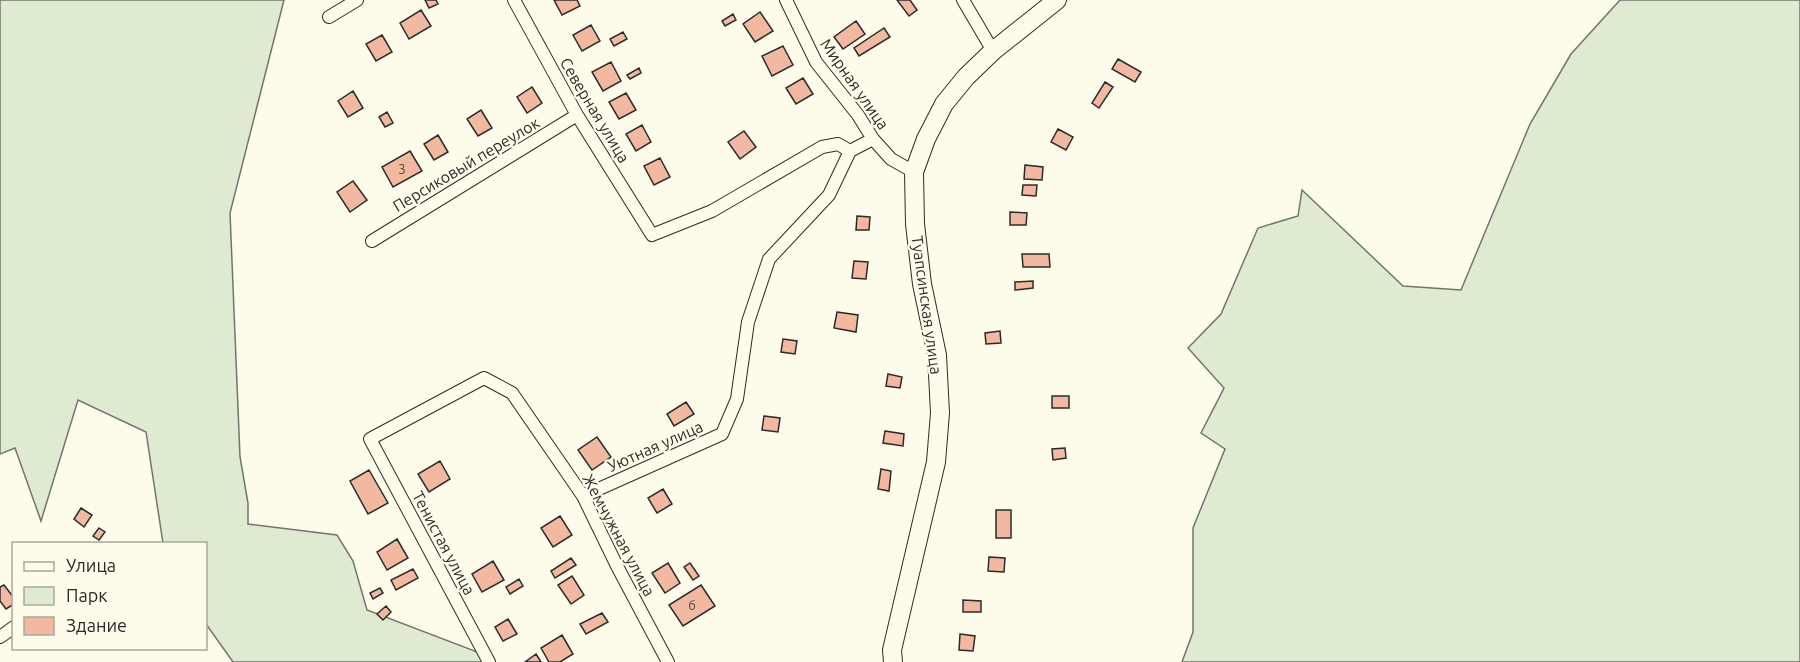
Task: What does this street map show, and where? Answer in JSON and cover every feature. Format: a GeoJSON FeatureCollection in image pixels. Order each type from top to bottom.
{"type":"FeatureCollection","features":[{"type":"Feature","properties":{"kind":"main road","name":"Туапсинская улица"},"geometry":{"type":"LineString","coordinates":[[892,662],[892,650],[936,462],[940,413],[937,355],[922,285],[915,224],[914,172],[926,139],[944,104],[966,76],[993,51],[1057,0]]}},
{"type":"Feature","properties":{"kind":"street"},"geometry":{"type":"LineString","coordinates":[[328,17],[357,0]]}},
{"type":"Feature","properties":{"kind":"street","name":"Северная улица"},"geometry":{"type":"LineString","coordinates":[[514,0],[577,115],[652,235],[712,211],[822,147],[838,144],[850,151]]}},
{"type":"Feature","properties":{"kind":"street","name":"Мирная улица"},"geometry":{"type":"LineString","coordinates":[[786,0],[816,62],[858,115],[873,139],[891,159],[914,172]]}},
{"type":"Feature","properties":{"kind":"street"},"geometry":{"type":"LineString","coordinates":[[963,0],[993,51]]}},
{"type":"Feature","properties":{"kind":"street","name":"Персиковый переулок"},"geometry":{"type":"LineString","coordinates":[[372,241],[577,115]]}},
{"type":"Feature","properties":{"kind":"street"},"geometry":{"type":"LineString","coordinates":[[850,151],[873,139]]}},
{"type":"Feature","properties":{"kind":"street","name":"Уютная улица"},"geometry":{"type":"LineString","coordinates":[[583,496],[722,434],[737,399],[748,322],[769,259],[829,195],[850,151]]}},
{"type":"Feature","properties":{"kind":"street","name":"Жемчужная улица"},"geometry":{"type":"LineString","coordinates":[[370,439],[484,378],[512,393],[583,496],[668,662]]}},
{"type":"Feature","properties":{"kind":"street","name":"Тенистая улица"},"geometry":{"type":"LineString","coordinates":[[370,439],[489,662]]}},
{"type":"Feature","properties":{"kind":"green space"},"geometry":{"type":"Polygon","coordinates":[[[0,0],[284,0],[230,213],[240,457],[248,503],[248,524],[337,535],[353,561],[367,610],[480,653],[485,662],[233,662],[207,625],[207,542],[163,542],[146,432],[78,400],[41,521],[15,448],[0,454],[0,0]]]}},
{"type":"Feature","properties":{"kind":"green space"},"geometry":{"type":"Polygon","coordinates":[[[1620,0],[1800,0],[1800,662],[1182,662],[1193,632],[1193,528],[1225,449],[1201,433],[1224,388],[1188,348],[1221,314],[1258,228],[1298,216],[1302,190],[1403,286],[1461,290],[1530,124],[1571,54],[1620,0]]]}},
{"type":"Feature","properties":{"kind":"building"},"geometry":{"type":"Polygon","coordinates":[[[425,0],[436,0],[438,4],[429,8],[425,0]]]}},
{"type":"Feature","properties":{"kind":"building"},"geometry":{"type":"Polygon","coordinates":[[[554,0],[577,0],[580,6],[562,15],[554,0]]]}},
{"type":"Feature","properties":{"kind":"building"},"geometry":{"type":"Polygon","coordinates":[[[897,0],[910,0],[917,10],[909,16],[897,0]]]}},
{"type":"Feature","properties":{"kind":"building"},"geometry":{"type":"Polygon","coordinates":[[[421,10],[431,26],[409,39],[400,23],[421,10]]]}},
{"type":"Feature","properties":{"kind":"building"},"geometry":{"type":"Polygon","coordinates":[[[760,12],[773,31],[755,42],[743,24],[760,12]]]}},
{"type":"Feature","properties":{"kind":"building"},"geometry":{"type":"Polygon","coordinates":[[[733,14],[736,20],[725,26],[722,21],[733,14]]]}},
{"type":"Feature","properties":{"kind":"building"},"geometry":{"type":"Polygon","coordinates":[[[856,21],[865,34],[843,49],[834,37],[856,21]]]}},
{"type":"Feature","properties":{"kind":"building"},"geometry":{"type":"Polygon","coordinates":[[[591,25],[600,41],[582,51],[573,35],[591,25]]]}},
{"type":"Feature","properties":{"kind":"building"},"geometry":{"type":"Polygon","coordinates":[[[884,28],[890,37],[859,56],[854,48],[884,28]]]}},
{"type":"Feature","properties":{"kind":"building"},"geometry":{"type":"Polygon","coordinates":[[[623,32],[627,39],[614,46],[610,39],[623,32]]]}},
{"type":"Feature","properties":{"kind":"building"},"geometry":{"type":"Polygon","coordinates":[[[382,35],[392,52],[376,61],[366,44],[382,35]]]}},
{"type":"Feature","properties":{"kind":"building"},"geometry":{"type":"Polygon","coordinates":[[[783,46],[793,65],[772,76],[762,56],[783,46]]]}},
{"type":"Feature","properties":{"kind":"building"},"geometry":{"type":"Polygon","coordinates":[[[1118,59],[1141,72],[1135,82],[1112,69],[1118,59]]]}},
{"type":"Feature","properties":{"kind":"building"},"geometry":{"type":"Polygon","coordinates":[[[611,62],[621,81],[603,91],[592,72],[611,62]]]}},
{"type":"Feature","properties":{"kind":"building"},"geometry":{"type":"Polygon","coordinates":[[[639,68],[641,73],[630,79],[627,75],[639,68]]]}},
{"type":"Feature","properties":{"kind":"building"},"geometry":{"type":"Polygon","coordinates":[[[803,78],[813,94],[796,104],[786,88],[803,78]]]}},
{"type":"Feature","properties":{"kind":"building"},"geometry":{"type":"Polygon","coordinates":[[[1105,82],[1113,87],[1099,108],[1092,103],[1105,82]]]}},
{"type":"Feature","properties":{"kind":"building"},"geometry":{"type":"Polygon","coordinates":[[[532,87],[542,103],[527,113],[517,97],[532,87]]]}},
{"type":"Feature","properties":{"kind":"building"},"geometry":{"type":"Polygon","coordinates":[[[353,91],[363,108],[348,117],[338,101],[353,91]]]}},
{"type":"Feature","properties":{"kind":"building"},"geometry":{"type":"Polygon","coordinates":[[[626,93],[636,110],[619,119],[609,102],[626,93]]]}},
{"type":"Feature","properties":{"kind":"building"},"geometry":{"type":"Polygon","coordinates":[[[481,110],[492,128],[478,136],[467,119],[481,110]]]}},
{"type":"Feature","properties":{"kind":"building"},"geometry":{"type":"Polygon","coordinates":[[[387,112],[393,123],[385,127],[379,117],[387,112]]]}},
{"type":"Feature","properties":{"kind":"building"},"geometry":{"type":"Polygon","coordinates":[[[642,125],[651,142],[636,151],[626,134],[642,125]]]}},
{"type":"Feature","properties":{"kind":"building"},"geometry":{"type":"Polygon","coordinates":[[[1058,129],[1073,137],[1066,150],[1051,142],[1058,129]]]}},
{"type":"Feature","properties":{"kind":"building"},"geometry":{"type":"Polygon","coordinates":[[[744,131],[756,147],[740,159],[728,142],[744,131]]]}},
{"type":"Feature","properties":{"kind":"building"},"geometry":{"type":"Polygon","coordinates":[[[438,135],[448,152],[434,160],[424,144],[438,135]]]}},
{"type":"Feature","properties":{"kind":"building"},"geometry":{"type":"Polygon","coordinates":[[[410,151],[422,171],[393,187],[382,167],[410,151]]]}},
{"type":"Feature","properties":{"kind":"building"},"geometry":{"type":"Polygon","coordinates":[[[660,158],[670,177],[654,185],[644,166],[660,158]]]}},
{"type":"Feature","properties":{"kind":"building"},"geometry":{"type":"Polygon","coordinates":[[[1025,165],[1043,167],[1042,180],[1024,179],[1025,165]]]}},
{"type":"Feature","properties":{"kind":"building"},"geometry":{"type":"Polygon","coordinates":[[[353,181],[367,200],[350,212],[337,192],[353,181]]]}},
{"type":"Feature","properties":{"kind":"building"},"geometry":{"type":"Polygon","coordinates":[[[1023,185],[1037,185],[1036,196],[1022,195],[1023,185]]]}},
{"type":"Feature","properties":{"kind":"building"},"geometry":{"type":"Polygon","coordinates":[[[1010,212],[1027,213],[1026,225],[1010,225],[1010,212]]]}},
{"type":"Feature","properties":{"kind":"building"},"geometry":{"type":"Polygon","coordinates":[[[857,216],[870,217],[869,230],[856,230],[857,216]]]}},
{"type":"Feature","properties":{"kind":"building"},"geometry":{"type":"Polygon","coordinates":[[[1022,254],[1049,254],[1050,267],[1023,267],[1022,254]]]}},
{"type":"Feature","properties":{"kind":"building"},"geometry":{"type":"Polygon","coordinates":[[[854,261],[868,262],[866,279],[852,278],[854,261]]]}},
{"type":"Feature","properties":{"kind":"building"},"geometry":{"type":"Polygon","coordinates":[[[1033,281],[1033,288],[1015,290],[1015,282],[1033,281]]]}},
{"type":"Feature","properties":{"kind":"building"},"geometry":{"type":"Polygon","coordinates":[[[837,312],[858,315],[856,332],[834,328],[837,312]]]}},
{"type":"Feature","properties":{"kind":"building"},"geometry":{"type":"Polygon","coordinates":[[[1000,331],[1001,343],[986,344],[985,333],[1000,331]]]}},
{"type":"Feature","properties":{"kind":"building"},"geometry":{"type":"Polygon","coordinates":[[[783,339],[797,341],[795,354],[781,352],[783,339]]]}},
{"type":"Feature","properties":{"kind":"building"},"geometry":{"type":"Polygon","coordinates":[[[888,374],[902,377],[900,388],[886,386],[888,374]]]}},
{"type":"Feature","properties":{"kind":"building"},"geometry":{"type":"Polygon","coordinates":[[[1052,396],[1069,396],[1069,408],[1052,408],[1052,396]]]}},
{"type":"Feature","properties":{"kind":"building"},"geometry":{"type":"Polygon","coordinates":[[[686,402],[694,414],[674,426],[667,414],[686,402]]]}},
{"type":"Feature","properties":{"kind":"building"},"geometry":{"type":"Polygon","coordinates":[[[764,416],[780,418],[778,432],[762,430],[764,416]]]}},
{"type":"Feature","properties":{"kind":"building"},"geometry":{"type":"Polygon","coordinates":[[[885,431],[904,434],[903,446],[883,443],[885,431]]]}},
{"type":"Feature","properties":{"kind":"building"},"geometry":{"type":"Polygon","coordinates":[[[597,437],[611,457],[592,470],[578,450],[597,437]]]}},
{"type":"Feature","properties":{"kind":"building"},"geometry":{"type":"Polygon","coordinates":[[[1065,448],[1066,458],[1053,460],[1052,449],[1065,448]]]}},
{"type":"Feature","properties":{"kind":"building"},"geometry":{"type":"Polygon","coordinates":[[[440,461],[450,479],[429,492],[418,474],[440,461]]]}},
{"type":"Feature","properties":{"kind":"building"},"geometry":{"type":"Polygon","coordinates":[[[881,469],[891,471],[889,491],[878,489],[881,469]]]}},
{"type":"Feature","properties":{"kind":"building"},"geometry":{"type":"Polygon","coordinates":[[[369,470],[388,503],[368,514],[350,481],[369,470]]]}},
{"type":"Feature","properties":{"kind":"building"},"geometry":{"type":"Polygon","coordinates":[[[663,489],[672,504],[657,513],[648,498],[663,489]]]}},
{"type":"Feature","properties":{"kind":"building"},"geometry":{"type":"Polygon","coordinates":[[[81,508],[92,515],[84,527],[74,519],[81,508]]]}},
{"type":"Feature","properties":{"kind":"building"},"geometry":{"type":"Polygon","coordinates":[[[996,510],[1011,510],[1011,538],[996,538],[996,510]]]}},
{"type":"Feature","properties":{"kind":"building"},"geometry":{"type":"Polygon","coordinates":[[[560,516],[572,535],[553,547],[541,528],[560,516]]]}},
{"type":"Feature","properties":{"kind":"building"},"geometry":{"type":"Polygon","coordinates":[[[99,528],[105,532],[99,540],[93,536],[99,528]]]}},
{"type":"Feature","properties":{"kind":"building"},"geometry":{"type":"Polygon","coordinates":[[[397,539],[408,558],[387,570],[377,552],[397,539]]]}},
{"type":"Feature","properties":{"kind":"building"},"geometry":{"type":"Polygon","coordinates":[[[989,557],[1005,558],[1004,572],[988,571],[989,557]]]}},
{"type":"Feature","properties":{"kind":"building"},"geometry":{"type":"Polygon","coordinates":[[[571,558],[576,565],[555,578],[551,571],[571,558]]]}},
{"type":"Feature","properties":{"kind":"building"},"geometry":{"type":"Polygon","coordinates":[[[493,561],[504,580],[482,592],[472,574],[493,561]]]}},
{"type":"Feature","properties":{"kind":"building"},"geometry":{"type":"Polygon","coordinates":[[[668,563],[680,583],[665,593],[652,573],[668,563]]]}},
{"type":"Feature","properties":{"kind":"building"},"geometry":{"type":"Polygon","coordinates":[[[690,563],[699,576],[693,580],[684,567],[690,563]]]}},
{"type":"Feature","properties":{"kind":"building"},"geometry":{"type":"Polygon","coordinates":[[[413,569],[418,578],[396,590],[391,580],[413,569]]]}},
{"type":"Feature","properties":{"kind":"building"},"geometry":{"type":"Polygon","coordinates":[[[572,576],[584,595],[571,604],[558,585],[572,576]]]}},
{"type":"Feature","properties":{"kind":"building"},"geometry":{"type":"Polygon","coordinates":[[[519,579],[523,586],[510,594],[506,587],[519,579]]]}},
{"type":"Feature","properties":{"kind":"building"},"geometry":{"type":"Polygon","coordinates":[[[4,585],[12,595],[12,605],[6,609],[0,601],[0,587],[4,585]]]}},
{"type":"Feature","properties":{"kind":"building"},"geometry":{"type":"Polygon","coordinates":[[[701,585],[715,606],[683,626],[669,605],[701,585]]]}},
{"type":"Feature","properties":{"kind":"building"},"geometry":{"type":"Polygon","coordinates":[[[380,588],[383,593],[373,599],[370,593],[380,588]]]}},
{"type":"Feature","properties":{"kind":"building"},"geometry":{"type":"Polygon","coordinates":[[[963,600],[981,601],[981,612],[963,612],[963,600]]]}},
{"type":"Feature","properties":{"kind":"building"},"geometry":{"type":"Polygon","coordinates":[[[386,606],[391,612],[383,620],[377,614],[386,606]]]}},
{"type":"Feature","properties":{"kind":"building"},"geometry":{"type":"Polygon","coordinates":[[[602,613],[608,622],[586,634],[580,624],[602,613]]]}},
{"type":"Feature","properties":{"kind":"building"},"geometry":{"type":"Polygon","coordinates":[[[508,619],[517,634],[503,641],[495,627],[508,619]]]}},
{"type":"Feature","properties":{"kind":"building"},"geometry":{"type":"Polygon","coordinates":[[[960,634],[975,636],[973,651],[959,650],[960,634]]]}},
{"type":"Feature","properties":{"kind":"building"},"geometry":{"type":"Polygon","coordinates":[[[562,635],[573,654],[560,662],[549,662],[541,648],[562,635]]]}},
{"type":"Feature","properties":{"kind":"building"},"geometry":{"type":"Polygon","coordinates":[[[536,654],[541,662],[525,662],[536,654]]]}}]}
